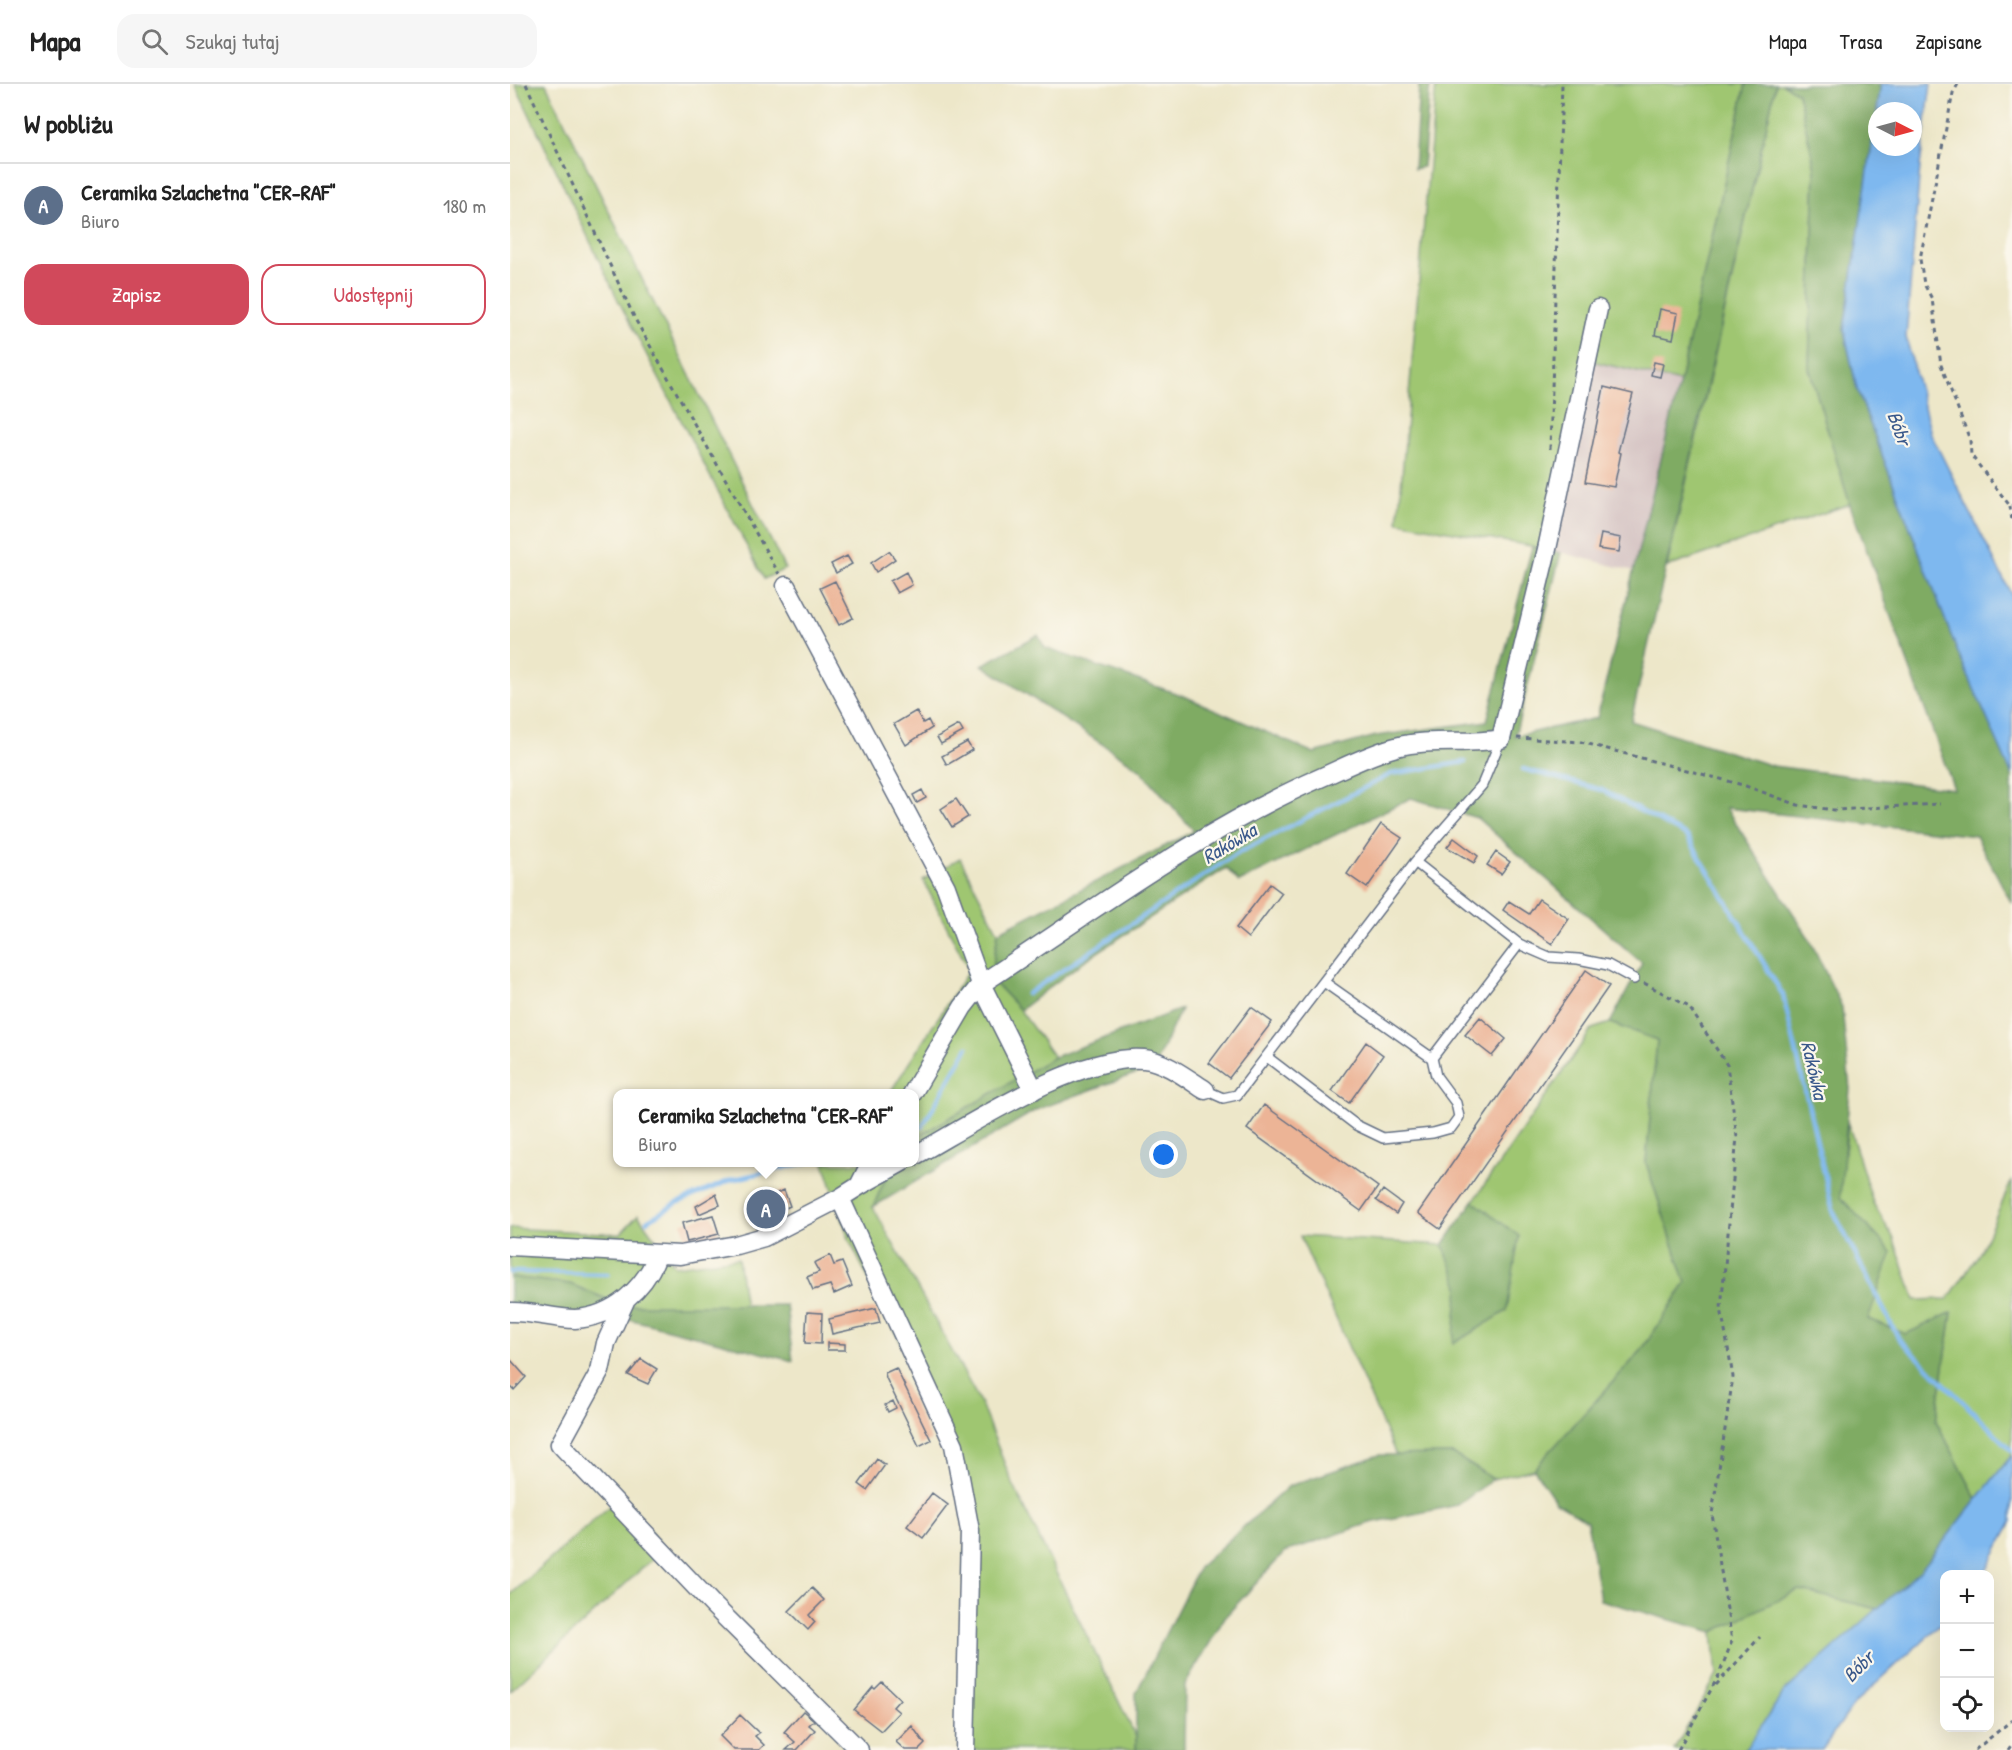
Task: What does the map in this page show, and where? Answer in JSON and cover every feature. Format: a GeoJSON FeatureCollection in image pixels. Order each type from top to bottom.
{"type":"FeatureCollection","features":[{"type":"Feature","properties":{"kind":"street"},"geometry":{"type":"LineString","coordinates":[[915,1089],[963,1007],[981,984],[1203,840],[1279,796],[1368,756],[1397,747],[1435,742],[1482,742],[1501,739],[1547,549],[1598,309]]}},
{"type":"Feature","properties":{"kind":"street"},"geometry":{"type":"LineString","coordinates":[[786,586],[946,887],[981,984],[1034,1090]]}},
{"type":"Feature","properties":{"kind":"street"},"geometry":{"type":"LineString","coordinates":[[919,1154],[1034,1090],[1091,1065],[1145,1059],[1172,1069],[1205,1090]]}},
{"type":"Feature","properties":{"kind":"street"},"geometry":{"type":"LineString","coordinates":[[859,1186],[868,1167]]}},
{"type":"Feature","properties":{"kind":"street"},"geometry":{"type":"LineString","coordinates":[[510,1246],[680,1255],[736,1245],[764,1237],[840,1198],[893,1167]]}},
{"type":"Feature","properties":{"kind":"street"},"geometry":{"type":"LineString","coordinates":[[840,1198],[954,1445],[970,1531],[965,1750]]}},
{"type":"Feature","properties":{"kind":"street"},"geometry":{"type":"LineString","coordinates":[[658,1254],[651,1273],[625,1301],[606,1343],[600,1371],[560,1444],[713,1605],[859,1750]]}},
{"type":"Feature","properties":{"kind":"street"},"geometry":{"type":"LineString","coordinates":[[575,1319],[600,1314],[625,1301]]}},
{"type":"Feature","properties":{"kind":"street"},"geometry":{"type":"LineString","coordinates":[[510,1312],[575,1319],[597,1328],[606,1343]]}},
{"type":"Feature","properties":{"kind":"lane"},"geometry":{"type":"LineString","coordinates":[[1205,1090],[1223,1098],[1237,1095],[1414,862],[1482,785],[1501,739]]}},
{"type":"Feature","properties":{"kind":"lane"},"geometry":{"type":"LineString","coordinates":[[1414,862],[1519,944],[1549,957],[1608,965],[1634,979]]}},
{"type":"Feature","properties":{"kind":"lane"},"geometry":{"type":"LineString","coordinates":[[1432,1058],[1519,944]]}},
{"type":"Feature","properties":{"kind":"lane"},"geometry":{"type":"LineString","coordinates":[[1267,1058],[1356,1125],[1383,1138],[1433,1133],[1451,1128],[1459,1117],[1456,1103],[1436,1077],[1432,1058],[1324,982]]}},
{"type":"Feature","properties":{"kind":"path"},"geometry":{"type":"LineString","coordinates":[[526,84],[635,319],[786,586]]}},
{"type":"Feature","properties":{"kind":"path"},"geometry":{"type":"LineString","coordinates":[[1550,454],[1562,84]]}},
{"type":"Feature","properties":{"kind":"path"},"geometry":{"type":"LineString","coordinates":[[1958,84],[1953,93],[1920,259],[1924,284],[1932,299],[1941,365],[1970,440],[1971,455],[2011,506],[2012,521]]}},
{"type":"Feature","properties":{"kind":"path"},"geometry":{"type":"LineString","coordinates":[[1501,739],[1535,738],[1581,742],[1743,785],[1798,805],[1834,810],[1940,804]]}},
{"type":"Feature","properties":{"kind":"path"},"geometry":{"type":"LineString","coordinates":[[1634,979],[1689,1007],[1727,1065],[1737,1137],[1721,1308],[1733,1377],[1712,1514],[1732,1641],[1727,1659],[1678,1750]]}},
{"type":"Feature","properties":{"kind":"path"},"geometry":{"type":"LineString","coordinates":[[1709,1694],[1760,1637]]}},
{"type":"Feature","properties":{"kind":"path"},"geometry":{"type":"LineString","coordinates":[[1975,1750],[2012,1720]]}},
{"type":"Feature","properties":{"kind":"path"},"geometry":{"type":"LineString","coordinates":[[2008,1750],[2012,1744]]}},
{"type":"Feature","properties":{"kind":"shaded area"},"geometry":{"type":"Polygon","coordinates":[[[1587,360],[1680,382],[1634,571],[1547,549],[1587,360]]]}},
{"type":"Feature","properties":{"kind":"green space"},"geometry":{"type":"Polygon","coordinates":[[[515,84],[546,84],[785,569],[764,579],[618,300],[515,84]]]}},
{"type":"Feature","properties":{"kind":"green space"},"geometry":{"type":"Polygon","coordinates":[[[1419,84],[1430,84],[1423,167],[1414,169],[1419,84]]]}},
{"type":"Feature","properties":{"kind":"green space"},"geometry":{"type":"Polygon","coordinates":[[[1436,84],[1746,84],[1680,382],[1587,360],[1547,549],[1398,522],[1436,84]]]}},
{"type":"Feature","properties":{"kind":"green space"},"geometry":{"type":"Polygon","coordinates":[[[1746,84],[1776,84],[1631,721],[1773,766],[1954,789],[1850,505],[1809,368],[1815,168],[1798,93],[1783,84],[1881,84],[1878,102],[1868,102],[1868,156],[1870,156],[1844,330],[1857,389],[1956,648],[2012,775],[2012,904],[1976,836],[1726,808],[1809,938],[1842,1007],[1850,1089],[1840,1197],[1892,1252],[1868,1319],[1906,1334],[1952,1312],[1936,1421],[1977,1499],[1921,1570],[1878,1609],[1798,1590],[1713,1632],[1600,1600],[1587,1521],[1556,1502],[1534,1469],[1641,1351],[1686,1283],[1646,1163],[1657,1040],[1610,1023],[1642,963],[1477,818],[1411,798],[1239,882],[1226,868],[1084,961],[1020,1010],[991,979],[998,932],[1194,831],[1140,769],[982,665],[1038,635],[1045,648],[1184,696],[1314,753],[1376,736],[1487,721],[1532,547],[1561,553],[1515,736],[1597,718],[1680,382],[1746,84]]]}},
{"type":"Feature","properties":{"kind":"green space"},"geometry":{"type":"Polygon","coordinates":[[[1776,84],[1783,84],[1798,93],[1815,168],[1809,368],[1850,504],[1667,567],[1776,84]]]}},
{"type":"Feature","properties":{"kind":"green space"},"geometry":{"type":"Polygon","coordinates":[[[1675,792],[1845,1152],[1848,1123],[1873,1203],[1893,1237],[1915,1300],[1948,1299],[1981,1251],[2012,1180],[2012,1455],[1977,1499],[1936,1421],[1952,1313],[1906,1334],[1868,1319],[1836,1295],[1675,792]]]}},
{"type":"Feature","properties":{"kind":"green space"},"geometry":{"type":"Polygon","coordinates":[[[960,858],[998,932],[991,979],[1020,1010],[1054,1057],[919,1136],[919,1089],[892,1089],[969,970],[923,880],[960,858]]]}},
{"type":"Feature","properties":{"kind":"green space"},"geometry":{"type":"Polygon","coordinates":[[[1181,1009],[1154,1067],[1036,1110],[873,1207],[890,1167],[919,1167],[919,1136],[1054,1057],[1181,1009]]]}},
{"type":"Feature","properties":{"kind":"green space"},"geometry":{"type":"Polygon","coordinates":[[[1610,1023],[1657,1040],[1646,1163],[1686,1283],[1641,1351],[1534,1469],[1493,1479],[1453,1454],[1396,1455],[1300,1236],[1443,1245],[1592,1029],[1610,1023]]]}},
{"type":"Feature","properties":{"kind":"green space"},"geometry":{"type":"Polygon","coordinates":[[[825,1167],[890,1167],[873,1207],[980,1402],[1011,1480],[1136,1737],[1136,1750],[964,1750],[965,1486],[902,1345],[850,1242],[825,1167]]]}},
{"type":"Feature","properties":{"kind":"green space"},"geometry":{"type":"Polygon","coordinates":[[[1473,1201],[1519,1236],[1507,1311],[1453,1344],[1459,1286],[1443,1245],[1473,1201]]]}},
{"type":"Feature","properties":{"kind":"green space"},"geometry":{"type":"Polygon","coordinates":[[[638,1215],[675,1266],[738,1258],[745,1307],[621,1305],[570,1284],[510,1277],[510,1228],[620,1234],[638,1215]]]}},
{"type":"Feature","properties":{"kind":"green space"},"geometry":{"type":"Polygon","coordinates":[[[510,1277],[570,1284],[621,1305],[786,1305],[793,1361],[625,1318],[510,1308],[510,1277]]]}},
{"type":"Feature","properties":{"kind":"green space"},"geometry":{"type":"Polygon","coordinates":[[[1453,1454],[1493,1479],[1458,1505],[1370,1523],[1285,1552],[1225,1617],[1185,1685],[1184,1750],[1136,1750],[1136,1693],[1199,1567],[1289,1486],[1379,1455],[1453,1454]]]}},
{"type":"Feature","properties":{"kind":"green space"},"geometry":{"type":"Polygon","coordinates":[[[622,1495],[663,1549],[510,1691],[510,1595],[622,1495]]]}},
{"type":"Feature","properties":{"kind":"green space"},"geometry":{"type":"Polygon","coordinates":[[[1798,1590],[1878,1609],[1784,1692],[1745,1750],[1674,1750],[1717,1675],[1713,1632],[1798,1590]]]}},
{"type":"Feature","properties":{"kind":"water"},"geometry":{"type":"Polygon","coordinates":[[[1881,84],[1931,84],[1922,151],[1922,102],[1878,102],[1881,84]]]}},
{"type":"Feature","properties":{"kind":"water","name":"Bóbr"},"geometry":{"type":"Polygon","coordinates":[[[1870,156],[1921,156],[1906,337],[1931,434],[2012,596],[2012,775],[1956,648],[1857,389],[1844,330],[1870,156]]]}},
{"type":"Feature","properties":{"kind":"water","name":"Bóbr"},"geometry":{"type":"Polygon","coordinates":[[[2012,1455],[2012,1521],[1986,1570],[1940,1570],[1940,1625],[1854,1704],[1822,1750],[1745,1750],[1784,1692],[1921,1570],[2012,1455]]]}},
{"type":"Feature","properties":{"kind":"building"},"geometry":{"type":"Polygon","coordinates":[[[1660,309],[1678,313],[1673,339],[1655,335],[1660,309]]]}},
{"type":"Feature","properties":{"kind":"building"},"geometry":{"type":"Polygon","coordinates":[[[1654,362],[1663,364],[1660,377],[1651,375],[1654,362]]]}},
{"type":"Feature","properties":{"kind":"building"},"geometry":{"type":"Polygon","coordinates":[[[1604,387],[1633,394],[1618,452],[1621,453],[1614,487],[1585,482],[1604,387]]]}},
{"type":"Feature","properties":{"kind":"building"},"geometry":{"type":"Polygon","coordinates":[[[1601,534],[1621,538],[1619,552],[1598,549],[1601,534]]]}},
{"type":"Feature","properties":{"kind":"building"},"geometry":{"type":"Polygon","coordinates":[[[889,551],[895,559],[876,572],[871,563],[889,551]]]}},
{"type":"Feature","properties":{"kind":"building"},"geometry":{"type":"Polygon","coordinates":[[[847,556],[852,564],[836,573],[831,564],[847,556]]]}},
{"type":"Feature","properties":{"kind":"building"},"geometry":{"type":"Polygon","coordinates":[[[906,572],[912,585],[897,593],[890,581],[906,572]]]}},
{"type":"Feature","properties":{"kind":"building"},"geometry":{"type":"Polygon","coordinates":[[[835,581],[853,618],[839,625],[820,588],[835,581]]]}},
{"type":"Feature","properties":{"kind":"building"},"geometry":{"type":"Polygon","coordinates":[[[916,711],[923,723],[928,720],[932,728],[906,745],[894,724],[916,711]]]}},
{"type":"Feature","properties":{"kind":"building"},"geometry":{"type":"Polygon","coordinates":[[[959,725],[963,732],[941,744],[937,737],[959,725]]]}},
{"type":"Feature","properties":{"kind":"building"},"geometry":{"type":"Polygon","coordinates":[[[967,742],[972,750],[947,765],[942,756],[967,742]]]}},
{"type":"Feature","properties":{"kind":"building"},"geometry":{"type":"Polygon","coordinates":[[[922,790],[926,798],[917,803],[913,795],[922,790]]]}},
{"type":"Feature","properties":{"kind":"building"},"geometry":{"type":"Polygon","coordinates":[[[956,799],[968,817],[952,827],[941,809],[956,799]]]}},
{"type":"Feature","properties":{"kind":"building"},"geometry":{"type":"Polygon","coordinates":[[[1381,824],[1402,838],[1367,888],[1347,874],[1381,824]]]}},
{"type":"Feature","properties":{"kind":"building"},"geometry":{"type":"Polygon","coordinates":[[[1454,838],[1478,856],[1474,863],[1447,847],[1454,838]]]}},
{"type":"Feature","properties":{"kind":"building"},"geometry":{"type":"Polygon","coordinates":[[[1496,852],[1510,862],[1501,874],[1487,865],[1496,852]]]}},
{"type":"Feature","properties":{"kind":"building"},"geometry":{"type":"Polygon","coordinates":[[[1270,884],[1282,893],[1248,938],[1236,928],[1270,884]]]}},
{"type":"Feature","properties":{"kind":"building"},"geometry":{"type":"Polygon","coordinates":[[[1539,899],[1569,919],[1552,944],[1503,910],[1509,901],[1529,914],[1539,899]]]}},
{"type":"Feature","properties":{"kind":"building"},"geometry":{"type":"Polygon","coordinates":[[[1586,970],[1609,986],[1440,1229],[1418,1213],[1586,970]]]}},
{"type":"Feature","properties":{"kind":"building"},"geometry":{"type":"Polygon","coordinates":[[[1251,1007],[1272,1022],[1229,1078],[1209,1063],[1251,1007]]]}},
{"type":"Feature","properties":{"kind":"building"},"geometry":{"type":"Polygon","coordinates":[[[1480,1017],[1506,1039],[1492,1056],[1465,1035],[1480,1017]]]}},
{"type":"Feature","properties":{"kind":"building"},"geometry":{"type":"Polygon","coordinates":[[[1366,1042],[1383,1055],[1349,1103],[1332,1091],[1366,1042]]]}},
{"type":"Feature","properties":{"kind":"building"},"geometry":{"type":"Polygon","coordinates":[[[1264,1105],[1378,1187],[1361,1211],[1247,1129],[1264,1105]]]}},
{"type":"Feature","properties":{"kind":"building"},"geometry":{"type":"Polygon","coordinates":[[[784,1190],[790,1206],[777,1212],[780,1219],[757,1229],[747,1206],[784,1190]]]}},
{"type":"Feature","properties":{"kind":"building"},"geometry":{"type":"Polygon","coordinates":[[[1383,1190],[1402,1204],[1396,1214],[1376,1200],[1383,1190]]]}},
{"type":"Feature","properties":{"kind":"building"},"geometry":{"type":"Polygon","coordinates":[[[716,1194],[720,1205],[699,1214],[696,1206],[716,1194]]]}},
{"type":"Feature","properties":{"kind":"building"},"geometry":{"type":"Polygon","coordinates":[[[713,1215],[719,1234],[687,1242],[682,1223],[713,1215]]]}},
{"type":"Feature","properties":{"kind":"building"},"geometry":{"type":"Polygon","coordinates":[[[830,1255],[834,1265],[842,1262],[852,1286],[834,1294],[830,1285],[813,1290],[807,1277],[819,1272],[814,1263],[830,1255]]]}},
{"type":"Feature","properties":{"kind":"building"},"geometry":{"type":"Polygon","coordinates":[[[876,1308],[880,1323],[832,1334],[829,1319],[876,1308]]]}},
{"type":"Feature","properties":{"kind":"building"},"geometry":{"type":"Polygon","coordinates":[[[807,1312],[822,1313],[821,1344],[805,1343],[807,1312]]]}},
{"type":"Feature","properties":{"kind":"building"},"geometry":{"type":"Polygon","coordinates":[[[827,1343],[845,1344],[845,1350],[827,1350],[827,1343]]]}},
{"type":"Feature","properties":{"kind":"building"},"geometry":{"type":"Polygon","coordinates":[[[510,1359],[526,1377],[514,1390],[510,1386],[510,1359]]]}},
{"type":"Feature","properties":{"kind":"building"},"geometry":{"type":"Polygon","coordinates":[[[641,1359],[657,1369],[648,1384],[628,1375],[641,1359]]]}},
{"type":"Feature","properties":{"kind":"building"},"geometry":{"type":"Polygon","coordinates":[[[896,1368],[931,1440],[919,1446],[886,1378],[885,1373],[896,1368]]]}},
{"type":"Feature","properties":{"kind":"building"},"geometry":{"type":"Polygon","coordinates":[[[893,1401],[896,1408],[888,1412],[885,1405],[893,1401]]]}},
{"type":"Feature","properties":{"kind":"building"},"geometry":{"type":"Polygon","coordinates":[[[877,1459],[885,1465],[867,1490],[859,1484],[877,1459]]]}},
{"type":"Feature","properties":{"kind":"building"},"geometry":{"type":"Polygon","coordinates":[[[932,1493],[948,1505],[923,1538],[907,1526],[932,1493]]]}},
{"type":"Feature","properties":{"kind":"building"},"geometry":{"type":"Polygon","coordinates":[[[812,1588],[824,1600],[809,1615],[815,1622],[808,1630],[789,1611],[812,1588]]]}},
{"type":"Feature","properties":{"kind":"building"},"geometry":{"type":"Polygon","coordinates":[[[882,1682],[900,1699],[893,1707],[899,1712],[881,1731],[854,1710],[873,1687],[875,1689],[882,1682]]]}},
{"type":"Feature","properties":{"kind":"building"},"geometry":{"type":"Polygon","coordinates":[[[803,1711],[814,1720],[809,1725],[815,1730],[797,1750],[786,1750],[795,1742],[784,1732],[803,1711]]]}},
{"type":"Feature","properties":{"kind":"building"},"geometry":{"type":"Polygon","coordinates":[[[740,1715],[759,1733],[755,1736],[764,1745],[759,1750],[734,1750],[720,1736],[740,1715]]]}},
{"type":"Feature","properties":{"kind":"building"},"geometry":{"type":"Polygon","coordinates":[[[912,1726],[925,1744],[919,1750],[905,1750],[896,1742],[912,1726]]]}},
{"type":"Feature","properties":{"kind":"waterway","name":"Rakówka"},"geometry":{"type":"LineString","coordinates":[[1027,994],[1236,854],[1391,774],[1465,762]]}},
{"type":"Feature","properties":{"kind":"waterway","name":"Rakówka"},"geometry":{"type":"LineString","coordinates":[[1523,769],[1602,790],[1687,836],[1783,995],[1833,1211],[1899,1339],[2012,1450]]}},
{"type":"Feature","properties":{"kind":"waterway","name":"Rakówka"},"geometry":{"type":"LineString","coordinates":[[922,1127],[968,1047]]}},
{"type":"Feature","properties":{"kind":"waterway","name":"Rakówka"},"geometry":{"type":"LineString","coordinates":[[647,1221],[677,1203],[731,1180],[787,1167]]}},
{"type":"Feature","properties":{"kind":"waterway","name":"Rakówka"},"geometry":{"type":"LineString","coordinates":[[510,1272],[608,1274]]}},
{"type":"Feature","properties":{"kind":"place","name":"Ceramika Szlachetna \"CER-RAF\""},"geometry":{"type":"Point","coordinates":[766,1209]}}]}
